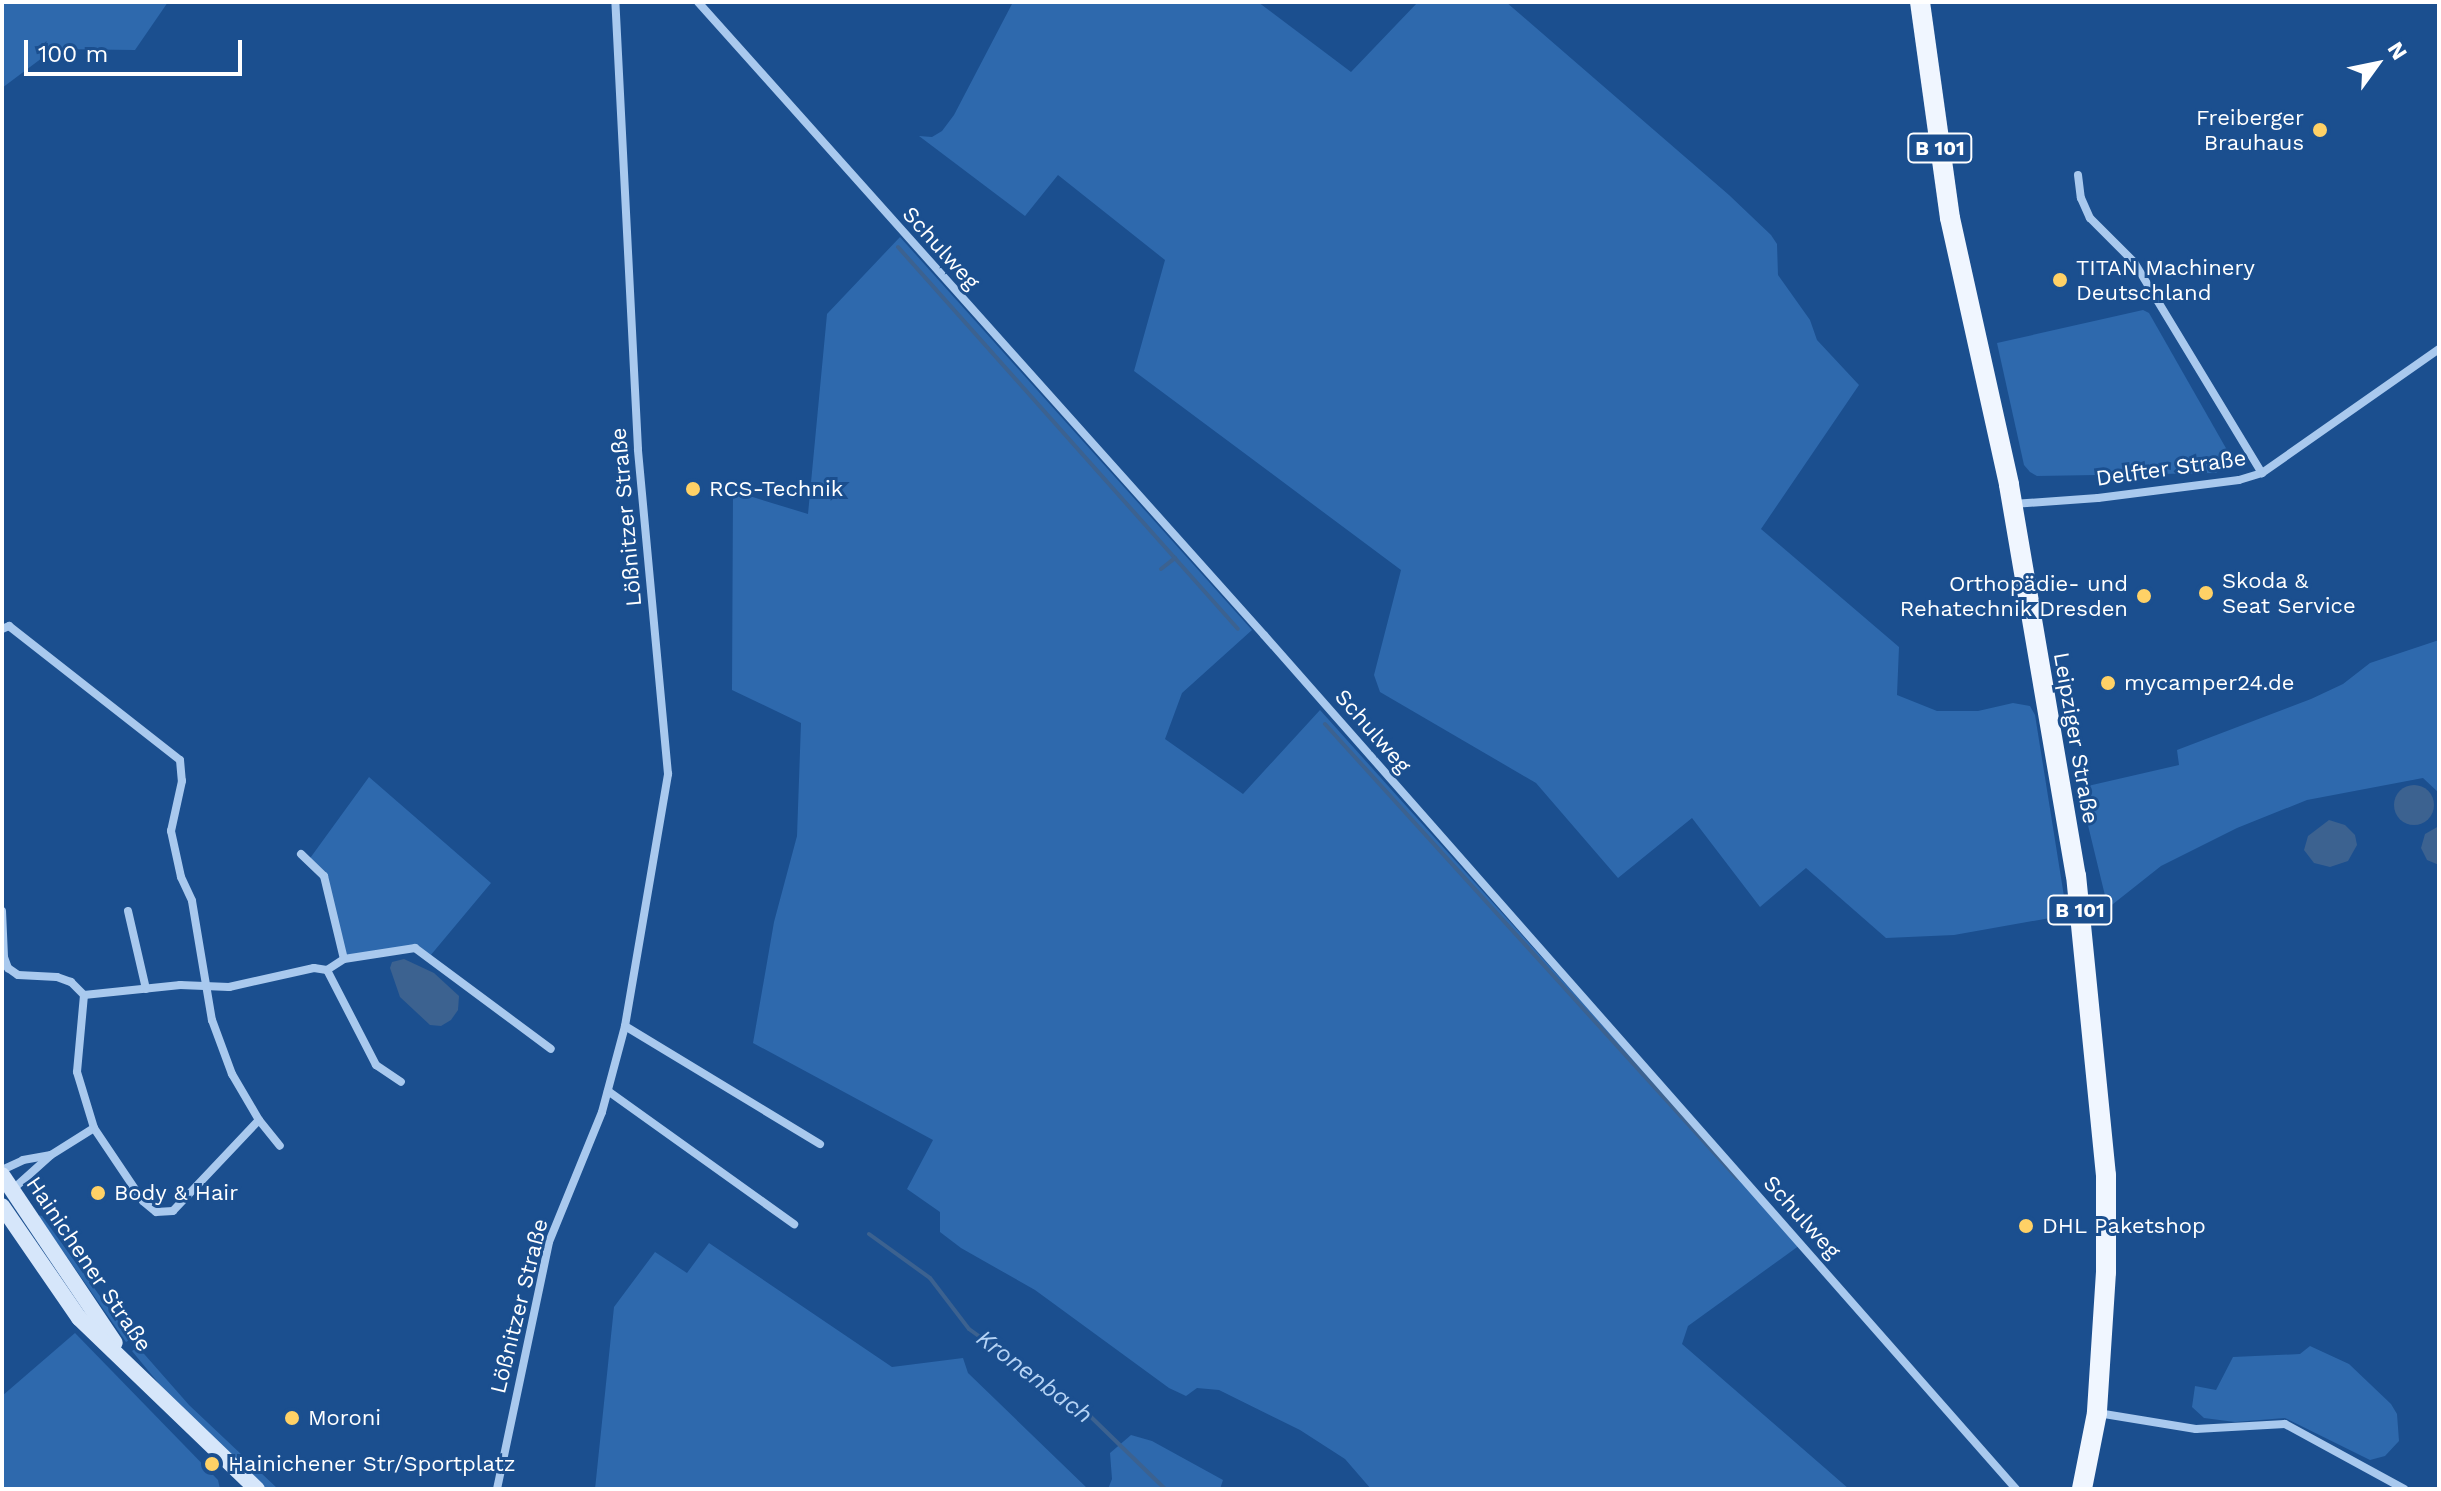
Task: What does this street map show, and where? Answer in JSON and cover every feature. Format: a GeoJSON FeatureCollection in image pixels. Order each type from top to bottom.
{"type":"FeatureCollection","features":[{"type":"Feature","properties":{"kind":"main road","name":"Leipziger Straße"},"geometry":{"type":"LineString","coordinates":[[1920,2],[1950,218],[2013,504],[2076,875],[2106,1175],[2106,1272],[2097,1413],[2082,1489]]}},
{"type":"Feature","properties":{"kind":"main road","name":"Hainichener Straße"},"geometry":{"type":"LineString","coordinates":[[2,1173],[7,1193],[139,1376]]}},
{"type":"Feature","properties":{"kind":"main road","name":"Hainichener Straße"},"geometry":{"type":"LineString","coordinates":[[2,1206],[79,1318],[257,1489]]}},
{"type":"Feature","properties":{"kind":"street","name":"Lößnitzer Straße"},"geometry":{"type":"LineString","coordinates":[[497,1489],[549,1242],[608,1091],[625,1026],[668,774],[638,449],[615,2]]}},
{"type":"Feature","properties":{"kind":"street","name":"Schulweg"},"geometry":{"type":"LineString","coordinates":[[698,2],[1285,658],[2016,1489]]}},
{"type":"Feature","properties":{"kind":"street"},"geometry":{"type":"LineString","coordinates":[[2078,175],[2081,198],[2090,218],[2134,262],[2262,473]]}},
{"type":"Feature","properties":{"kind":"street","name":"Delfter Straße"},"geometry":{"type":"LineString","coordinates":[[2013,504],[2098,498],[2239,480],[2262,473],[2439,349]]}},
{"type":"Feature","properties":{"kind":"street"},"geometry":{"type":"LineString","coordinates":[[2,629],[9,626],[180,760],[182,781],[171,831],[181,877],[192,901],[212,1020],[232,1074],[259,1120],[280,1146]]}},
{"type":"Feature","properties":{"kind":"street"},"geometry":{"type":"LineString","coordinates":[[301,854],[324,876],[344,959]]}},
{"type":"Feature","properties":{"kind":"street"},"geometry":{"type":"LineString","coordinates":[[2,911],[4,957],[8,968],[18,975],[57,977],[71,982],[84,995]]}},
{"type":"Feature","properties":{"kind":"street"},"geometry":{"type":"LineString","coordinates":[[128,911],[146,989]]}},
{"type":"Feature","properties":{"kind":"street"},"geometry":{"type":"LineString","coordinates":[[84,995],[180,985],[229,987],[314,968],[327,970],[344,959],[415,948],[551,1049]]}},
{"type":"Feature","properties":{"kind":"street"},"geometry":{"type":"LineString","coordinates":[[327,970],[376,1065],[401,1082]]}},
{"type":"Feature","properties":{"kind":"street"},"geometry":{"type":"LineString","coordinates":[[84,995],[77,1072],[94,1128],[143,1201],[156,1212],[165,1212],[183,1204],[259,1120]]}},
{"type":"Feature","properties":{"kind":"street"},"geometry":{"type":"LineString","coordinates":[[625,1026],[820,1144]]}},
{"type":"Feature","properties":{"kind":"street"},"geometry":{"type":"LineString","coordinates":[[608,1091],[794,1224]]}},
{"type":"Feature","properties":{"kind":"street"},"geometry":{"type":"LineString","coordinates":[[7,1193],[51,1155],[94,1128]]}},
{"type":"Feature","properties":{"kind":"street"},"geometry":{"type":"LineString","coordinates":[[2,1173],[23,1160],[51,1155]]}},
{"type":"Feature","properties":{"kind":"street"},"geometry":{"type":"LineString","coordinates":[[2097,1413],[2196,1429],[2285,1424],[2404,1489]]}},
{"type":"Feature","properties":{"kind":"shaded area"},"geometry":{"type":"Polygon","coordinates":[[[2,2],[168,2],[135,50],[54,49],[2,88],[2,2]]]}},
{"type":"Feature","properties":{"kind":"shaded area"},"geometry":{"type":"Polygon","coordinates":[[[1013,2],[1258,2],[1351,72],[1418,2],[1506,2],[1729,195],[1771,235],[1777,244],[1778,275],[1810,320],[1817,340],[1859,385],[1761,529],[1899,647],[1897,695],[1937,711],[1978,711],[2013,703],[2030,706],[2035,715],[2067,915],[1954,935],[1886,938],[1806,868],[1760,907],[1692,818],[1618,878],[1536,783],[1380,692],[1374,675],[1401,570],[1134,371],[1165,260],[1058,175],[1025,216],[919,136],[932,137],[942,131],[954,115],[1013,2]]]}},
{"type":"Feature","properties":{"kind":"shaded area"},"geometry":{"type":"Polygon","coordinates":[[[900,237],[1252,630],[1182,693],[1165,739],[1243,794],[1320,710],[1800,1245],[1688,1326],[1682,1344],[1849,1489],[1371,1489],[1345,1459],[1300,1430],[1219,1390],[1197,1388],[1186,1396],[1169,1388],[1035,1290],[961,1248],[940,1232],[940,1212],[907,1189],[933,1140],[753,1043],[774,922],[797,836],[801,723],[732,690],[733,491],[808,514],[827,314],[900,237]]]}},
{"type":"Feature","properties":{"kind":"shaded area"},"geometry":{"type":"Polygon","coordinates":[[[2143,310],[2149,313],[2227,450],[2227,462],[2216,473],[2037,476],[2030,472],[2024,465],[1997,343],[2143,310]]]}},
{"type":"Feature","properties":{"kind":"shaded area"},"geometry":{"type":"Polygon","coordinates":[[[2439,640],[2439,793],[2423,778],[2307,800],[2237,828],[2161,866],[2108,908],[2079,788],[2179,765],[2177,750],[2311,699],[2343,684],[2370,663],[2439,640]]]}},
{"type":"Feature","properties":{"kind":"shaded area"},"geometry":{"type":"Polygon","coordinates":[[[369,777],[491,883],[430,956],[415,948],[344,959],[324,876],[308,861],[369,777]]]}},
{"type":"Feature","properties":{"kind":"shaded area"},"geometry":{"type":"Polygon","coordinates":[[[2414,785],[2428,791],[2434,805],[2428,819],[2414,825],[2400,819],[2394,805],[2400,791],[2414,785]]]}},
{"type":"Feature","properties":{"kind":"shaded area"},"geometry":{"type":"Polygon","coordinates":[[[2329,820],[2345,825],[2355,835],[2357,845],[2348,861],[2330,867],[2314,863],[2304,850],[2308,836],[2329,820]]]}},
{"type":"Feature","properties":{"kind":"shaded area"},"geometry":{"type":"Polygon","coordinates":[[[2439,826],[2439,865],[2427,860],[2421,848],[2425,834],[2439,826]]]}},
{"type":"Feature","properties":{"kind":"shaded area"},"geometry":{"type":"Polygon","coordinates":[[[404,959],[434,973],[459,996],[458,1010],[451,1020],[441,1026],[430,1025],[400,997],[390,968],[392,962],[404,959]]]}},
{"type":"Feature","properties":{"kind":"shaded area"},"geometry":{"type":"Polygon","coordinates":[[[38,1215],[42,1216],[131,1339],[126,1342],[38,1215]]]}},
{"type":"Feature","properties":{"kind":"shaded area"},"geometry":{"type":"Polygon","coordinates":[[[709,1243],[892,1367],[963,1358],[968,1373],[1088,1489],[595,1489],[614,1307],[655,1252],[687,1273],[709,1243]]]}},
{"type":"Feature","properties":{"kind":"shaded area"},"geometry":{"type":"Polygon","coordinates":[[[75,1333],[218,1480],[220,1489],[2,1489],[2,1396],[75,1333]]]}},
{"type":"Feature","properties":{"kind":"shaded area"},"geometry":{"type":"Polygon","coordinates":[[[2310,1346],[2349,1364],[2391,1404],[2397,1414],[2399,1441],[2385,1456],[2370,1460],[2285,1418],[2235,1422],[2204,1418],[2192,1407],[2195,1386],[2216,1390],[2233,1357],[2300,1354],[2310,1346]]]}},
{"type":"Feature","properties":{"kind":"shaded area"},"geometry":{"type":"Polygon","coordinates":[[[138,1347],[189,1405],[278,1489],[266,1489],[165,1391],[132,1351],[138,1347]]]}},
{"type":"Feature","properties":{"kind":"shaded area"},"geometry":{"type":"Polygon","coordinates":[[[1131,1435],[1152,1441],[1223,1480],[1220,1489],[1108,1489],[1112,1479],[1110,1453],[1131,1435]]]}},
{"type":"Feature","properties":{"kind":"waterway"},"geometry":{"type":"LineString","coordinates":[[898,247],[1238,629]]}},
{"type":"Feature","properties":{"kind":"waterway"},"geometry":{"type":"LineString","coordinates":[[1161,569],[1175,558]]}},
{"type":"Feature","properties":{"kind":"waterway"},"geometry":{"type":"LineString","coordinates":[[1325,724],[1737,1178]]}},
{"type":"Feature","properties":{"kind":"waterway","name":"Kronenbach"},"geometry":{"type":"LineString","coordinates":[[869,1234],[930,1278],[969,1329],[1091,1417],[1165,1489]]}},
{"type":"Feature","properties":{"kind":"place","name":"Freiberger Brauhaus"},"geometry":{"type":"Point","coordinates":[2320,130]}},
{"type":"Feature","properties":{"kind":"place","name":"TITAN Machinery Deutschland"},"geometry":{"type":"Point","coordinates":[2060,280]}},
{"type":"Feature","properties":{"kind":"place","name":"RCS-Technik"},"geometry":{"type":"Point","coordinates":[693,489]}},
{"type":"Feature","properties":{"kind":"place","name":"Skoda & Seat Service"},"geometry":{"type":"Point","coordinates":[2206,593]}},
{"type":"Feature","properties":{"kind":"place","name":"Orthopädie- und Rehatechnik Dresden"},"geometry":{"type":"Point","coordinates":[2144,596]}},
{"type":"Feature","properties":{"kind":"place","name":"mycamper24.de"},"geometry":{"type":"Point","coordinates":[2108,683]}},
{"type":"Feature","properties":{"kind":"place","name":"Body & Hair"},"geometry":{"type":"Point","coordinates":[98,1193]}},
{"type":"Feature","properties":{"kind":"place","name":"DHL Paketshop"},"geometry":{"type":"Point","coordinates":[2026,1226]}},
{"type":"Feature","properties":{"kind":"place","name":"Moroni"},"geometry":{"type":"Point","coordinates":[292,1418]}},
{"type":"Feature","properties":{"kind":"place","name":"Hainichener Str/Sportplatz"},"geometry":{"type":"Point","coordinates":[212,1464]}}]}
